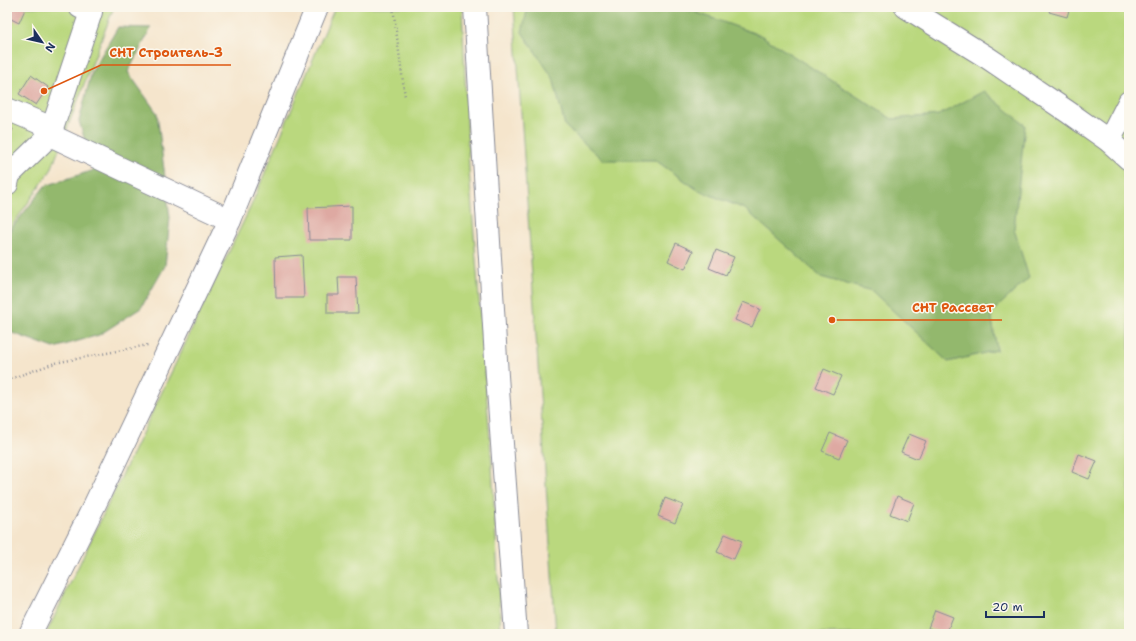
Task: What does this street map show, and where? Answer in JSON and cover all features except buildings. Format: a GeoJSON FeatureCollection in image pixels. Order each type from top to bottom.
{"type":"FeatureCollection","features":[{"type":"Feature","properties":{"kind":"street"},"geometry":{"type":"LineString","coordinates":[[7,184],[9,175],[51,131],[91,12],[80,7]]}},
{"type":"Feature","properties":{"kind":"street"},"geometry":{"type":"LineString","coordinates":[[30,634],[95,504],[230,220],[317,7]]}},
{"type":"Feature","properties":{"kind":"street"},"geometry":{"type":"LineString","coordinates":[[475,7],[497,384],[516,634]]}},
{"type":"Feature","properties":{"kind":"street"},"geometry":{"type":"LineString","coordinates":[[906,7],[988,58],[1109,140],[1129,159]]}},
{"type":"Feature","properties":{"kind":"street"},"geometry":{"type":"LineString","coordinates":[[1109,140],[1129,102]]}},
{"type":"Feature","properties":{"kind":"street"},"geometry":{"type":"LineString","coordinates":[[7,109],[230,220]]}},
{"type":"Feature","properties":{"kind":"path"},"geometry":{"type":"LineString","coordinates":[[393,7],[405,97]]}},
{"type":"Feature","properties":{"kind":"path"},"geometry":{"type":"LineString","coordinates":[[7,380],[55,363],[172,340]]}},
{"type":"Feature","properties":{"kind":"green space"},"geometry":{"type":"Polygon","coordinates":[[[7,7],[114,7],[51,170],[7,233],[7,7]]]}},
{"type":"Feature","properties":{"kind":"green space"},"geometry":{"type":"Polygon","coordinates":[[[335,7],[462,7],[469,170],[492,465],[501,634],[46,634],[250,208],[335,7]]]}},
{"type":"Feature","properties":{"kind":"green space"},"geometry":{"type":"Polygon","coordinates":[[[514,7],[1129,7],[1129,634],[556,634],[514,7]]]}},
{"type":"Feature","properties":{"kind":"green space"},"geometry":{"type":"Polygon","coordinates":[[[528,7],[681,7],[762,36],[892,119],[939,115],[984,91],[1025,125],[1014,229],[1029,278],[991,313],[997,350],[948,362],[872,291],[821,277],[745,209],[698,190],[655,160],[603,160],[565,126],[553,78],[522,32],[528,7]]]}},
{"type":"Feature","properties":{"kind":"green space"},"geometry":{"type":"Polygon","coordinates":[[[118,27],[151,28],[128,72],[157,113],[170,218],[165,266],[141,308],[99,335],[54,348],[7,331],[7,240],[11,229],[45,186],[94,170],[79,121],[92,71],[118,27]]]}},
{"type":"Feature","properties":{"kind":"place","name":"СНТ Строитель-3"},"geometry":{"type":"Point","coordinates":[44,91]}},
{"type":"Feature","properties":{"kind":"place","name":"СНТ Рассвет"},"geometry":{"type":"Point","coordinates":[832,320]}}]}
